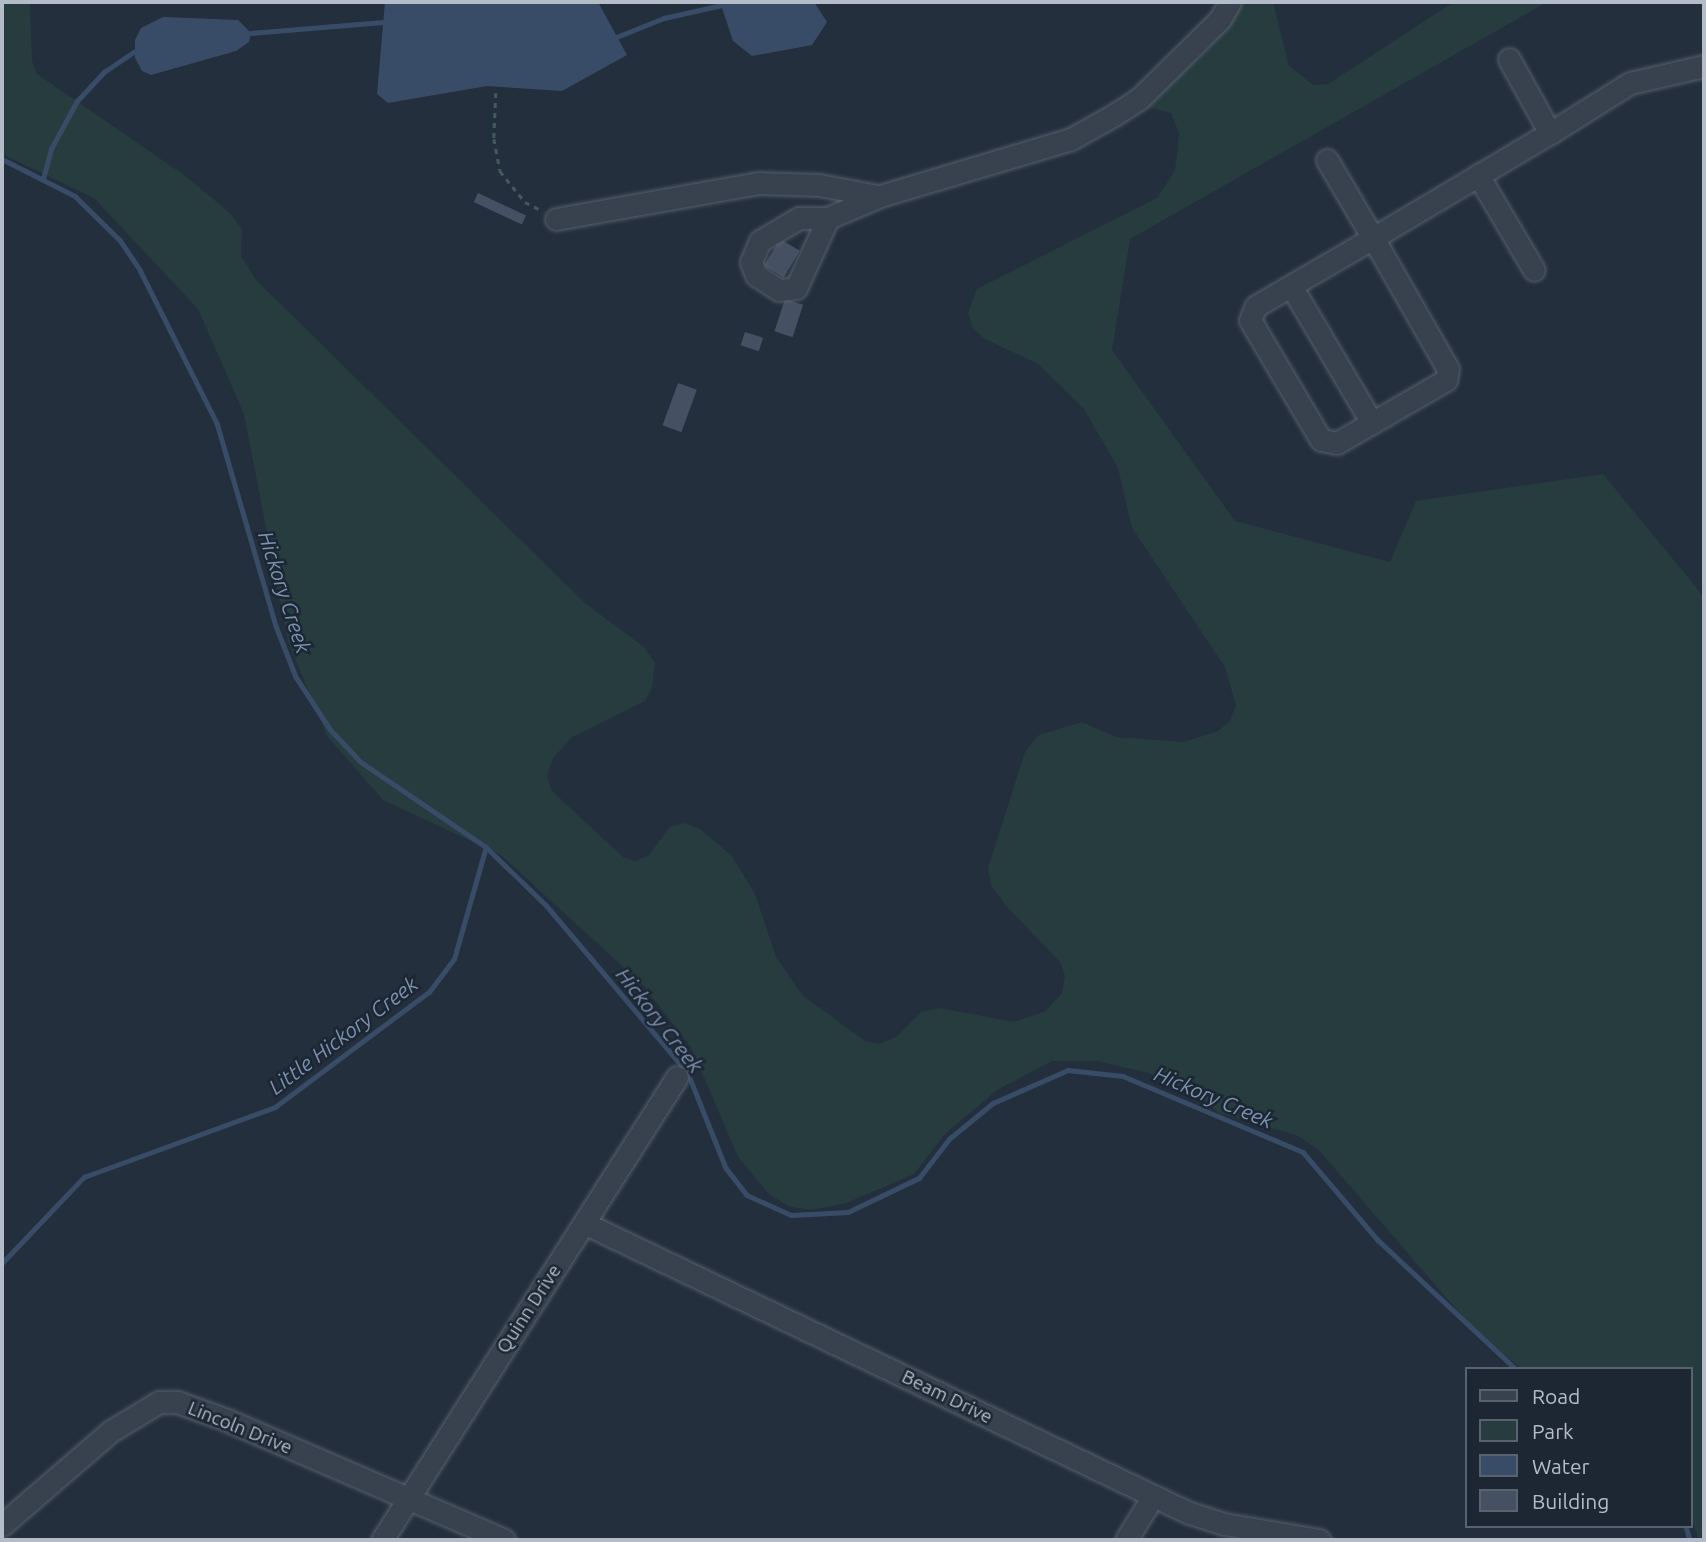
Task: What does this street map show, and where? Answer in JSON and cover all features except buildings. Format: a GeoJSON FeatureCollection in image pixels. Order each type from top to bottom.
{"type":"FeatureCollection","features":[{"type":"Feature","properties":{"kind":"street"},"geometry":{"type":"LineString","coordinates":[[828,218],[880,196],[1071,139],[1140,98],[1220,19],[1230,2]]}},
{"type":"Feature","properties":{"kind":"street"},"geometry":{"type":"LineString","coordinates":[[1508,59],[1550,133]]}},
{"type":"Feature","properties":{"kind":"street"},"geometry":{"type":"LineString","coordinates":[[1327,160],[1373,238],[1448,369],[1446,380],[1337,443],[1321,440],[1250,320],[1256,306],[1373,238],[1550,133],[1630,83],[1704,66]]}},
{"type":"Feature","properties":{"kind":"street"},"geometry":{"type":"LineString","coordinates":[[1478,175],[1534,270]]}},
{"type":"Feature","properties":{"kind":"street"},"geometry":{"type":"LineString","coordinates":[[556,219],[758,183],[819,184],[880,196]]}},
{"type":"Feature","properties":{"kind":"street"},"geometry":{"type":"LineString","coordinates":[[1291,286],[1372,423]]}},
{"type":"Feature","properties":{"kind":"street","name":"Quinn Drive"},"geometry":{"type":"LineString","coordinates":[[382,1540],[677,1077]]}},
{"type":"Feature","properties":{"kind":"street","name":"Beam Drive"},"geometry":{"type":"LineString","coordinates":[[584,1223],[1153,1496],[1224,1524],[1320,1540]]}},
{"type":"Feature","properties":{"kind":"street","name":"Lincoln Drive"},"geometry":{"type":"LineString","coordinates":[[2,1525],[111,1431],[159,1402],[177,1402],[227,1420],[504,1540]]}},
{"type":"Feature","properties":{"kind":"street"},"geometry":{"type":"LineString","coordinates":[[1126,1540],[1153,1496]]}},
{"type":"Feature","properties":{"kind":"path"},"geometry":{"type":"LineString","coordinates":[[496,93],[494,139],[500,171],[525,202],[556,219]]}},
{"type":"Feature","properties":{"kind":"green space"},"geometry":{"type":"Polygon","coordinates":[[[2,2],[30,2],[32,61],[37,74],[184,175],[230,213],[242,230],[241,256],[256,280],[586,604],[644,647],[655,663],[652,688],[645,701],[572,737],[553,758],[547,776],[552,791],[623,857],[635,861],[648,856],[670,827],[685,823],[700,829],[732,856],[755,894],[776,957],[803,996],[865,1041],[878,1044],[896,1037],[921,1012],[940,1008],[1014,1022],[1046,1011],[1062,993],[1065,976],[1060,962],[1006,906],[991,885],[988,868],[1025,752],[1039,735],[1082,722],[1116,737],[1184,742],[1218,731],[1230,721],[1236,705],[1225,667],[1132,528],[1118,468],[1084,409],[1038,364],[983,338],[973,328],[968,313],[977,289],[1157,198],[1175,171],[1179,133],[1171,113],[1144,106],[1209,48],[1240,2],[1273,2],[1289,66],[1313,85],[1328,84],[1454,2],[1547,2],[1130,239],[1112,350],[1235,521],[1390,562],[1416,501],[1603,474],[1704,597],[1704,1540],[1699,1540],[1692,1519],[1692,1367],[1520,1367],[1475,1331],[1318,1149],[1296,1135],[1219,1113],[1195,1094],[1149,1073],[1097,1061],[1052,1061],[997,1090],[945,1134],[914,1174],[846,1203],[811,1210],[788,1206],[769,1194],[738,1157],[691,1047],[643,985],[501,855],[383,800],[327,736],[288,641],[244,414],[198,309],[94,198],[2,154],[2,2]]]}},
{"type":"Feature","properties":{"kind":"water"},"geometry":{"type":"Polygon","coordinates":[[[385,2],[598,2],[627,55],[562,91],[487,86],[388,103],[377,94],[385,2]]]}},
{"type":"Feature","properties":{"kind":"water"},"geometry":{"type":"Polygon","coordinates":[[[720,2],[814,2],[827,22],[812,45],[752,56],[733,41],[720,2]]]}},
{"type":"Feature","properties":{"kind":"water"},"geometry":{"type":"Polygon","coordinates":[[[163,17],[238,20],[251,33],[249,42],[236,51],[151,75],[142,71],[135,58],[135,40],[141,28],[163,17]]]}},
{"type":"Feature","properties":{"kind":"waterway"},"geometry":{"type":"LineString","coordinates":[[614,38],[664,18],[722,5]]}},
{"type":"Feature","properties":{"kind":"waterway"},"geometry":{"type":"LineString","coordinates":[[251,33],[383,22]]}},
{"type":"Feature","properties":{"kind":"waterway"},"geometry":{"type":"LineString","coordinates":[[43,179],[51,149],[77,101],[104,72],[135,51]]}},
{"type":"Feature","properties":{"kind":"waterway","name":"Hickory Creek"},"geometry":{"type":"LineString","coordinates":[[2,159],[75,196],[120,240],[140,270],[217,423],[276,626],[296,677],[330,729],[361,762],[486,847],[546,905],[688,1073],[726,1168],[747,1195],[791,1215],[848,1212],[919,1178],[949,1139],[993,1103],[1068,1070],[1123,1076],[1303,1152],[1378,1240],[1514,1367]]}},
{"type":"Feature","properties":{"kind":"waterway","name":"Little Hickory Creek"},"geometry":{"type":"LineString","coordinates":[[2,1263],[84,1177],[275,1107],[429,992],[454,959],[486,847]]}},
{"type":"Feature","properties":{"kind":"waterway","name":"Hickory Creek"},"geometry":{"type":"LineString","coordinates":[[1687,1528],[1690,1540]]}}]}
